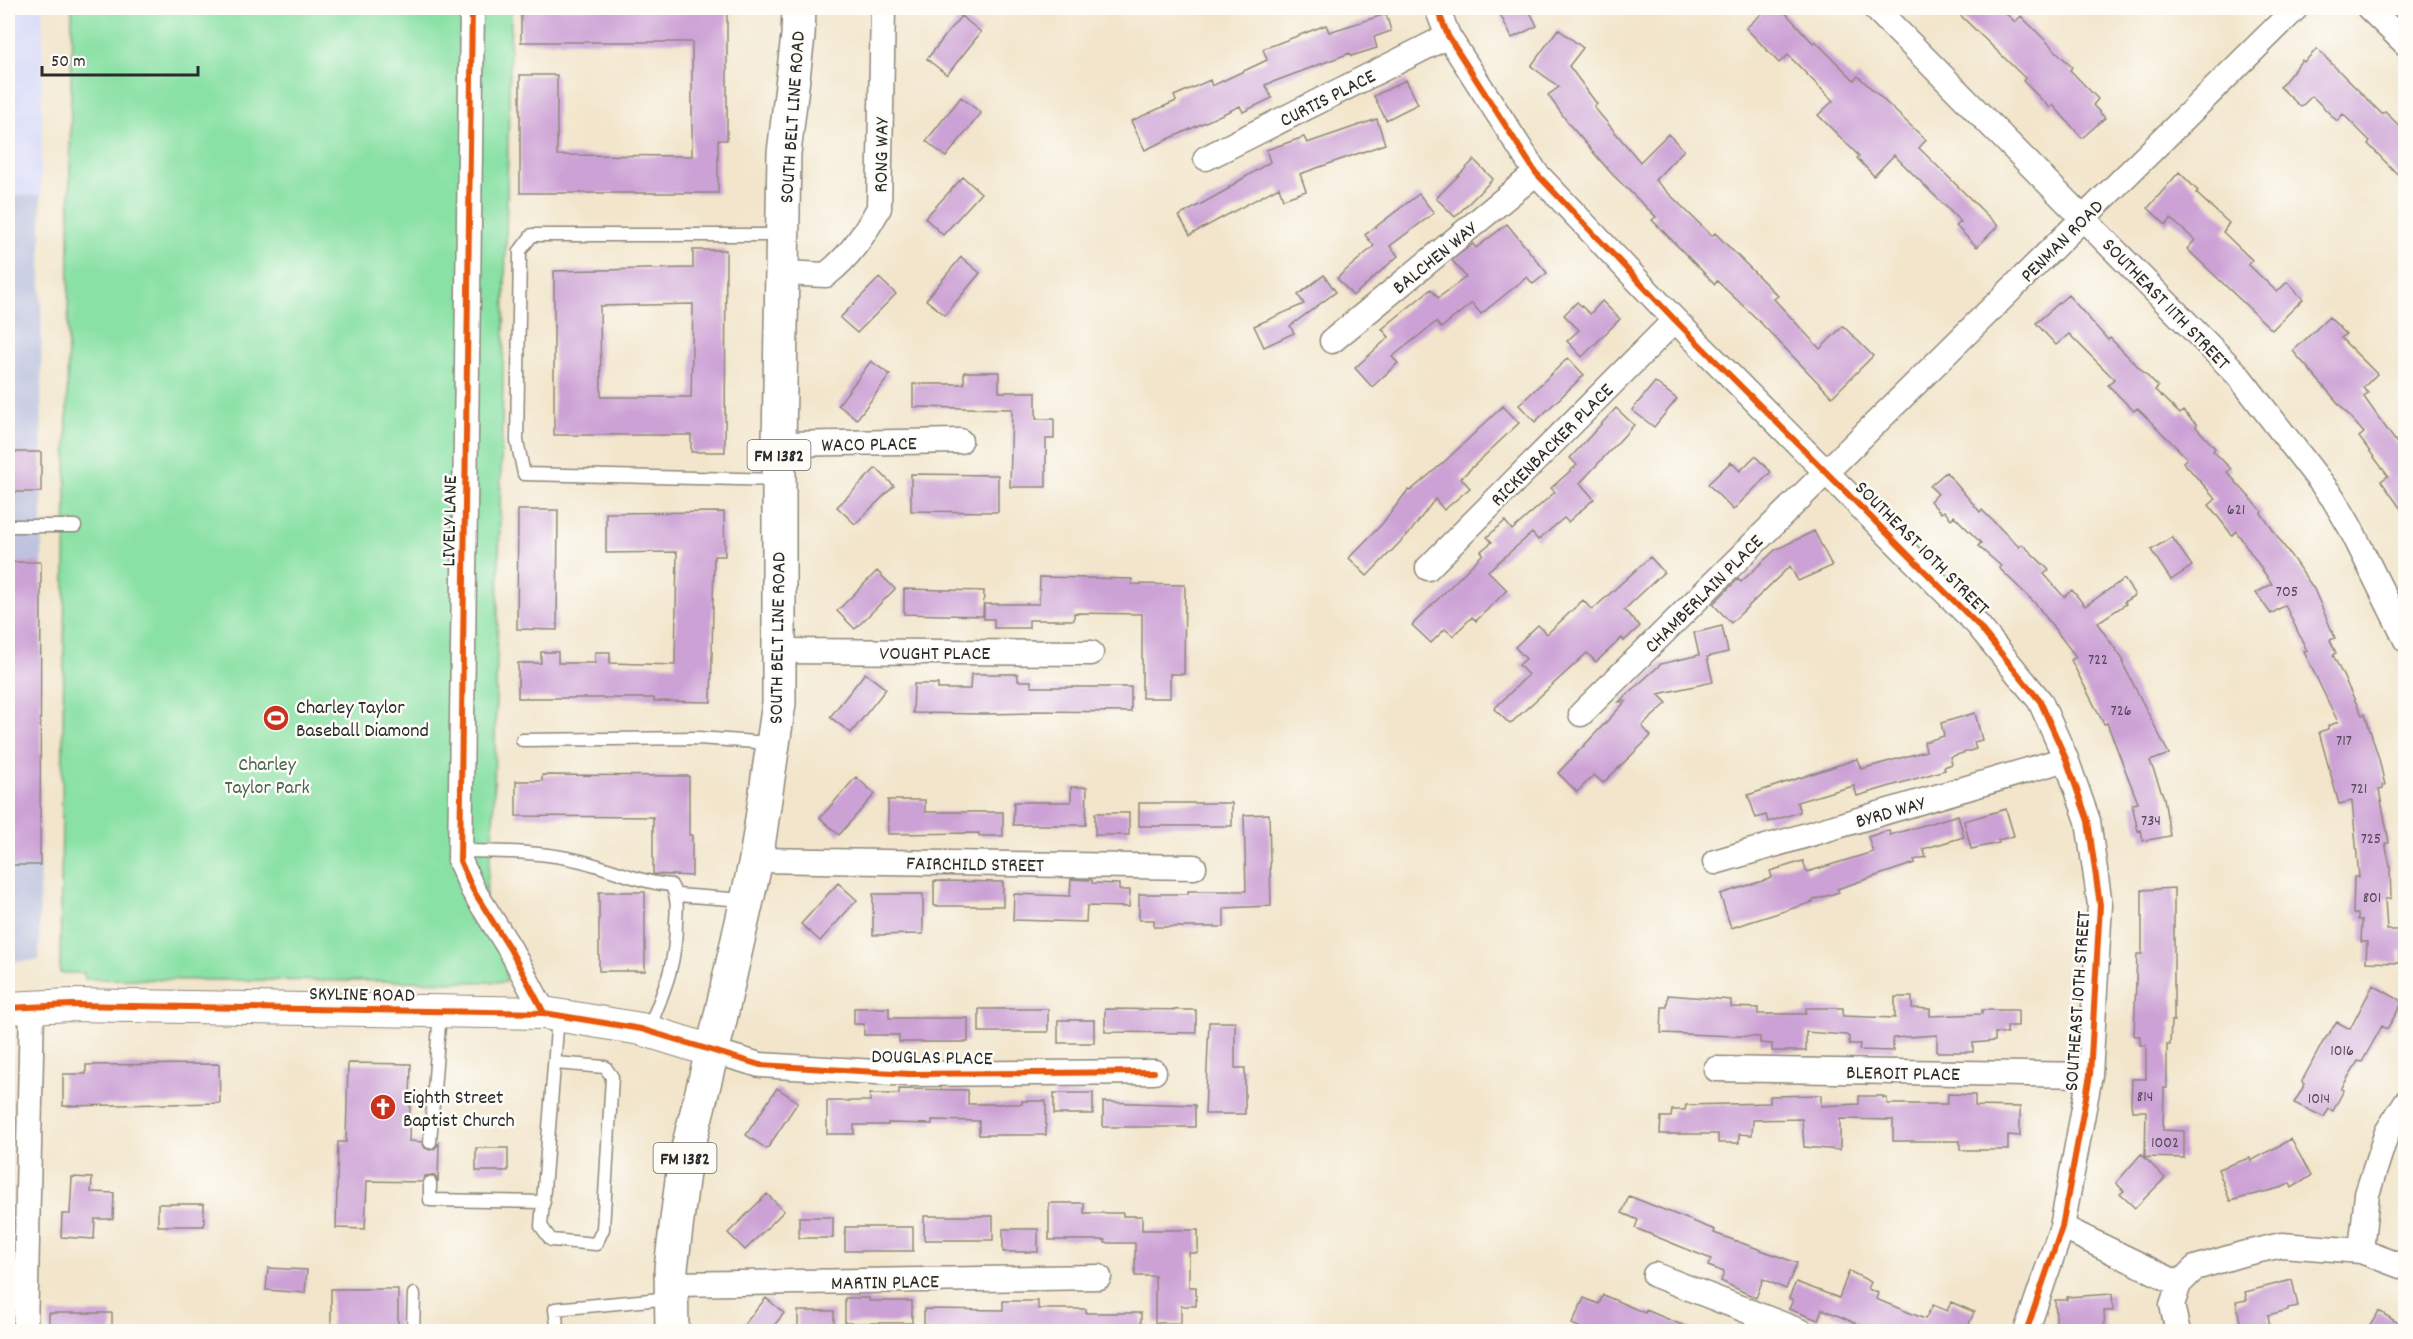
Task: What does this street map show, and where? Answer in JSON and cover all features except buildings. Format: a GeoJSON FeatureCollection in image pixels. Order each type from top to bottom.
{"type":"FeatureCollection","features":[{"type":"Feature","properties":{"kind":"main road","name":"SOUTH BELT LINE ROAD"},"geometry":{"type":"LineString","coordinates":[[672,1332],[671,1268],[684,1164],[756,860],[779,703],[779,444],[784,153],[798,36],[799,8]]}},
{"type":"Feature","properties":{"kind":"street","name":"LIVELY LANE"},"geometry":{"type":"LineString","coordinates":[[472,8],[460,861],[473,890],[551,1014]]}},
{"type":"Feature","properties":{"kind":"street","name":"RONG WAY"},"geometry":{"type":"LineString","coordinates":[[782,273],[826,275],[847,258],[879,208],[883,8]]}},
{"type":"Feature","properties":{"kind":"street","name":"SOUTHEAST 10TH STREET"},"geometry":{"type":"LineString","coordinates":[[1437,8],[1448,36],[1536,173],[1675,320],[1995,644],[2040,701],[2066,759],[2088,821],[2100,905],[2090,1075],[2062,1227],[2026,1332]]}},
{"type":"Feature","properties":{"kind":"street","name":"SOUTHEAST 11TH STREET"},"geometry":{"type":"LineString","coordinates":[[1875,8],[2237,374],[2326,489],[2350,527],[2406,640]]}},
{"type":"Feature","properties":{"kind":"street","name":"PENMAN ROAD"},"geometry":{"type":"LineString","coordinates":[[1826,472],[2296,8]]}},
{"type":"Feature","properties":{"kind":"street"},"geometry":{"type":"LineString","coordinates":[[2369,8],[2406,44]]}},
{"type":"Feature","properties":{"kind":"street","name":"CURTIS PLACE"},"geometry":{"type":"LineString","coordinates":[[1206,158],[1448,36]]}},
{"type":"Feature","properties":{"kind":"street","name":"BALCHEN WAY"},"geometry":{"type":"LineString","coordinates":[[1332,341],[1536,173]]}},
{"type":"Feature","properties":{"kind":"street","name":"RICKENBACKER PLACE"},"geometry":{"type":"LineString","coordinates":[[1428,568],[1675,320]]}},
{"type":"Feature","properties":{"kind":"street","name":"WACO PLACE"},"geometry":{"type":"LineString","coordinates":[[779,444],[960,441]]}},
{"type":"Feature","properties":{"kind":"street","name":"CHAMBERLAIN PLACE"},"geometry":{"type":"LineString","coordinates":[[1581,714],[1826,472]]}},
{"type":"Feature","properties":{"kind":"street","name":"VOUGHT PLACE"},"geometry":{"type":"LineString","coordinates":[[778,651],[1091,653]]}},
{"type":"Feature","properties":{"kind":"street","name":"BYRD WAY"},"geometry":{"type":"LineString","coordinates":[[1715,862],[2066,759]]}},
{"type":"Feature","properties":{"kind":"street","name":"FAIRCHILD STREET"},"geometry":{"type":"LineString","coordinates":[[756,860],[1194,867]]}},
{"type":"Feature","properties":{"kind":"street","name":"SKYLINE ROAD"},"geometry":{"type":"LineString","coordinates":[[20,1008],[71,1005],[551,1014],[648,1031],[712,1051]]}},
{"type":"Feature","properties":{"kind":"street"},"geometry":{"type":"LineString","coordinates":[[20,1008],[25,1332]]}},
{"type":"Feature","properties":{"kind":"street","name":"DOUGLAS PLACE"},"geometry":{"type":"LineString","coordinates":[[712,1051],[760,1065],[909,1074],[1154,1072]]}},
{"type":"Feature","properties":{"kind":"street","name":"BLEROIT PLACE"},"geometry":{"type":"LineString","coordinates":[[1716,1069],[2090,1075]]}},
{"type":"Feature","properties":{"kind":"street"},"geometry":{"type":"LineString","coordinates":[[2361,1251],[2367,1194],[2387,1132],[2406,1102]]}},
{"type":"Feature","properties":{"kind":"street"},"geometry":{"type":"LineString","coordinates":[[2062,1227],[2179,1284]]}},
{"type":"Feature","properties":{"kind":"street"},"geometry":{"type":"LineString","coordinates":[[2178,1332],[2172,1305],[2179,1284],[2195,1268],[2282,1245],[2361,1251],[2406,1268]]}},
{"type":"Feature","properties":{"kind":"street"},"geometry":{"type":"LineString","coordinates":[[1655,1275],[1802,1332]]}},
{"type":"Feature","properties":{"kind":"street","name":"MARTIN PLACE"},"geometry":{"type":"LineString","coordinates":[[672,1291],[1099,1277]]}},
{"type":"Feature","properties":{"kind":"lane"},"geometry":{"type":"LineString","coordinates":[[779,480],[524,474],[517,441],[520,251],[532,235],[784,235]]}},
{"type":"Feature","properties":{"kind":"lane"},"geometry":{"type":"LineString","coordinates":[[8,526],[75,526]]}},
{"type":"Feature","properties":{"kind":"lane"},"geometry":{"type":"LineString","coordinates":[[522,740],[698,738],[772,744]]}},
{"type":"Feature","properties":{"kind":"lane"},"geometry":{"type":"LineString","coordinates":[[460,851],[534,852],[570,859],[634,879],[671,885],[677,895],[676,940],[672,971],[648,1031]]}},
{"type":"Feature","properties":{"kind":"lane"},"geometry":{"type":"LineString","coordinates":[[677,895],[746,900]]}},
{"type":"Feature","properties":{"kind":"lane"},"geometry":{"type":"LineString","coordinates":[[430,1142],[440,1011]]}},
{"type":"Feature","properties":{"kind":"lane"},"geometry":{"type":"LineString","coordinates":[[551,1014],[555,1063],[542,1226],[551,1240],[596,1244],[603,1229],[612,1077],[605,1067],[555,1063]]}},
{"type":"Feature","properties":{"kind":"lane"},"geometry":{"type":"LineString","coordinates":[[430,1183],[430,1200],[544,1202]]}},
{"type":"Feature","properties":{"kind":"lane"},"geometry":{"type":"LineString","coordinates":[[558,1332],[555,1309],[672,1291]]}},
{"type":"Feature","properties":{"kind":"lane"},"geometry":{"type":"LineString","coordinates":[[413,1332],[414,1294]]}},
{"type":"Feature","properties":{"kind":"shaded area"},"geometry":{"type":"Polygon","coordinates":[[[8,8],[43,8],[41,195],[8,196],[8,8]]]}},
{"type":"Feature","properties":{"kind":"shaded area"},"geometry":{"type":"Polygon","coordinates":[[[41,195],[42,570],[39,960],[8,962],[8,196],[41,195]]]}},
{"type":"Feature","properties":{"kind":"green space","name":"Charley Taylor Park"},"geometry":{"type":"Polygon","coordinates":[[[72,8],[511,8],[493,835],[482,924],[506,956],[506,982],[85,979],[84,973],[60,973],[72,8]]]}},
{"type":"Feature","properties":{"kind":"cycle path"},"geometry":{"type":"LineString","coordinates":[[472,8],[460,861],[473,890],[510,949],[544,1013]]}},
{"type":"Feature","properties":{"kind":"cycle path"},"geometry":{"type":"LineString","coordinates":[[1437,8],[1448,36],[1536,173],[1675,320],[1977,624],[2040,701],[2066,759],[2088,821],[2100,905],[2090,1075],[2062,1227],[2026,1332]]}},
{"type":"Feature","properties":{"kind":"cycle path"},"geometry":{"type":"LineString","coordinates":[[8,1008],[71,1005],[544,1013],[641,1029],[760,1065],[909,1074],[1154,1072]]}},
{"type":"Feature","properties":{"kind":"place","name":"Charley Taylor Baseball Diamond"},"geometry":{"type":"Point","coordinates":[276,718]}},
{"type":"Feature","properties":{"kind":"place","name":"Eighth Street Baptist Church"},"geometry":{"type":"Point","coordinates":[383,1107]}}]}
